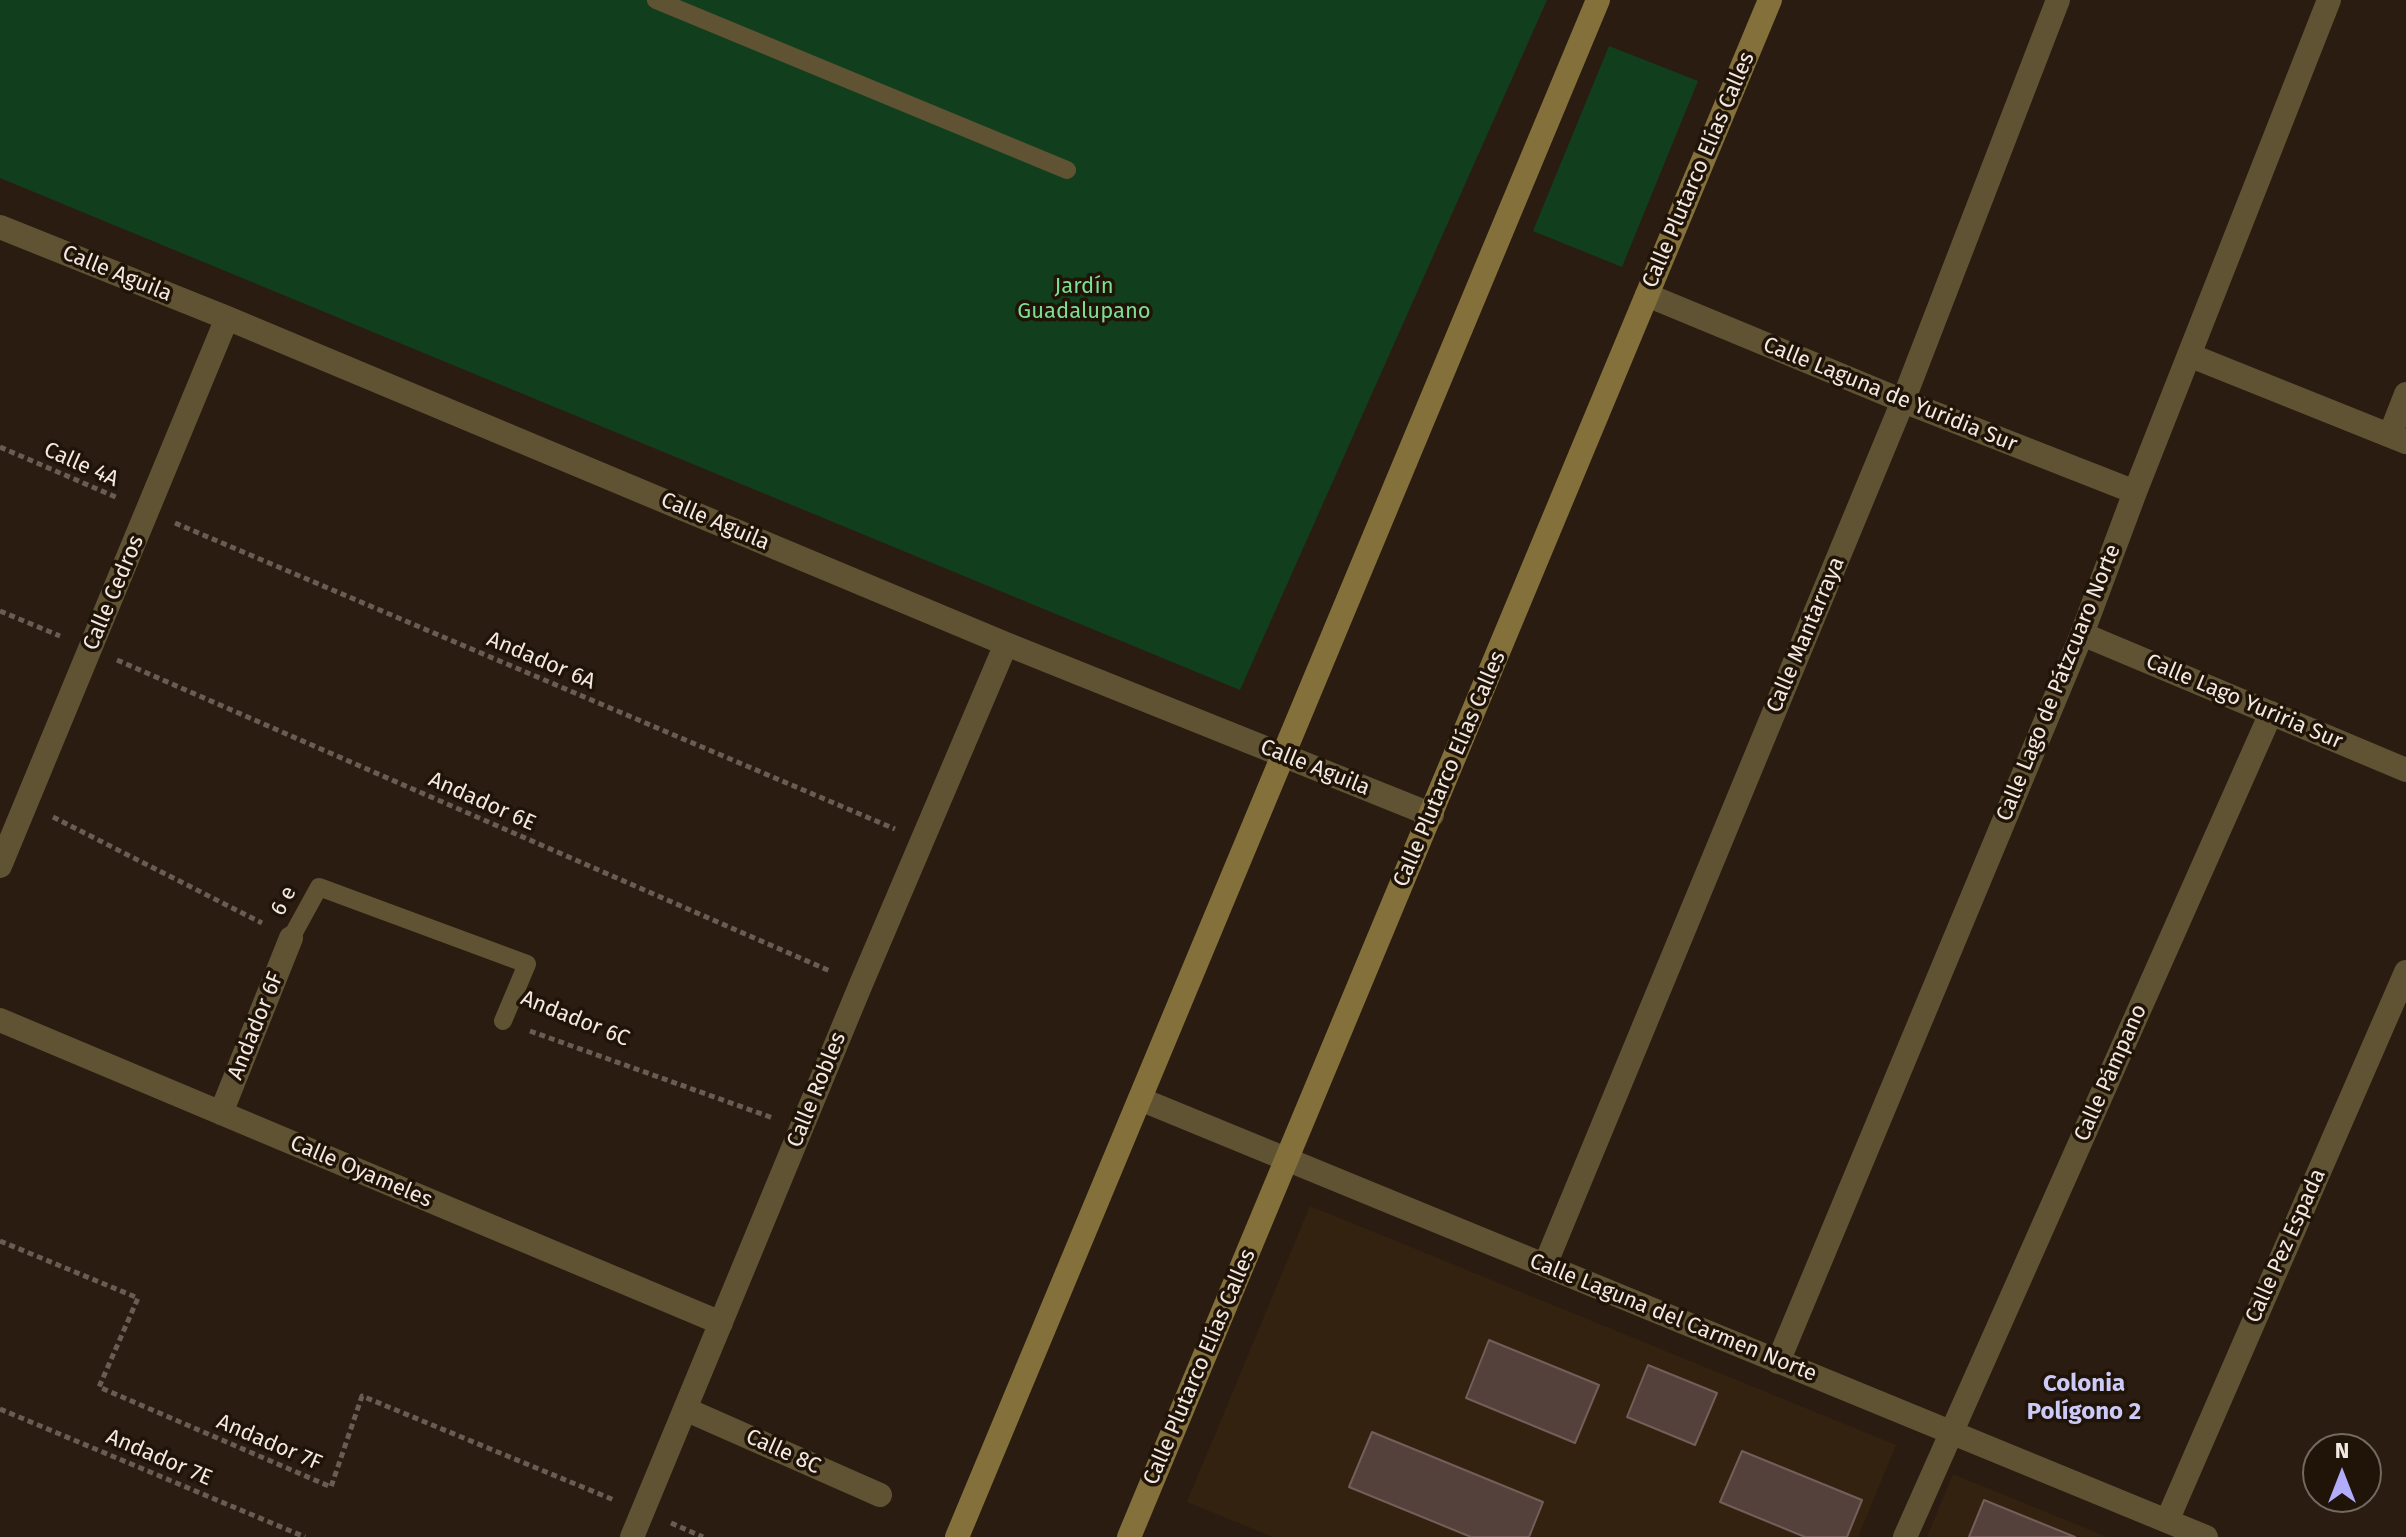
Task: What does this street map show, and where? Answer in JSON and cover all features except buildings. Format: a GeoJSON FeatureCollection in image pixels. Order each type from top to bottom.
{"type":"FeatureCollection","features":[{"type":"Feature","properties":{"kind":"main road"},"geometry":{"type":"LineString","coordinates":[[957,1537],[1598,0]]}},
{"type":"Feature","properties":{"kind":"main road","name":"Calle Plutarco Elías Calles"},"geometry":{"type":"LineString","coordinates":[[1134,1535],[1286,1159],[1770,0]]}},
{"type":"Feature","properties":{"kind":"street","name":"Calle Mantarraya"},"geometry":{"type":"LineString","coordinates":[[1545,1265],[1903,401],[2058,0]]}},
{"type":"Feature","properties":{"kind":"street","name":"Calle Lago de Pátzcuaro Norte"},"geometry":{"type":"LineString","coordinates":[[1778,1362],[2082,634],[2329,0]]}},
{"type":"Feature","properties":{"kind":"street","name":"Calle Aguila"},"geometry":{"type":"LineString","coordinates":[[0,227],[227,318],[1006,644],[1432,815]]}},
{"type":"Feature","properties":{"kind":"street","name":"Calle Laguna de Yuridia Sur"},"geometry":{"type":"LineString","coordinates":[[1647,295],[1903,401],[2135,492]]}},
{"type":"Feature","properties":{"kind":"street","name":"Calle Cedros"},"geometry":{"type":"LineString","coordinates":[[0,866],[227,318]]}},
{"type":"Feature","properties":{"kind":"street"},"geometry":{"type":"LineString","coordinates":[[2189,355],[2398,438],[2406,394]]}},
{"type":"Feature","properties":{"kind":"street","name":"Calle Lago Yuriria Sur"},"geometry":{"type":"LineString","coordinates":[[2082,634],[2406,770]]}},
{"type":"Feature","properties":{"kind":"street","name":"Calle Robles"},"geometry":{"type":"LineString","coordinates":[[632,1537],[861,984],[1006,644]]}},
{"type":"Feature","properties":{"kind":"street","name":"Calle Pámpano"},"geometry":{"type":"LineString","coordinates":[[1905,1537],[2271,713]]}},
{"type":"Feature","properties":{"kind":"street","name":"Andador 6F"},"geometry":{"type":"LineString","coordinates":[[221,1113],[291,938]]}},
{"type":"Feature","properties":{"kind":"street","name":"Calle Pez Espada"},"geometry":{"type":"LineString","coordinates":[[2167,1521],[2406,972]]}},
{"type":"Feature","properties":{"kind":"street","name":"Calle Oyameles"},"geometry":{"type":"LineString","coordinates":[[0,1020],[721,1323]]}},
{"type":"Feature","properties":{"kind":"street","name":"Calle Laguna del Carmen Norte"},"geometry":{"type":"LineString","coordinates":[[1140,1099],[2206,1537]]}},
{"type":"Feature","properties":{"kind":"street","name":"Calle 8C"},"geometry":{"type":"LineString","coordinates":[[685,1409],[880,1495]]}},
{"type":"Feature","properties":{"kind":"lane"},"geometry":{"type":"LineString","coordinates":[[656,0],[1067,170]]}},
{"type":"Feature","properties":{"kind":"lane","name":"6 e"},"geometry":{"type":"LineString","coordinates":[[291,938],[319,887]]}},
{"type":"Feature","properties":{"kind":"lane","name":"Andador 6C"},"geometry":{"type":"LineString","coordinates":[[319,887],[527,964],[503,1021]]}},
{"type":"Feature","properties":{"kind":"path","name":"Calle 4A"},"geometry":{"type":"LineString","coordinates":[[0,447],[149,511]]}},
{"type":"Feature","properties":{"kind":"path","name":"Andador 6A"},"geometry":{"type":"LineString","coordinates":[[149,511],[922,840]]}},
{"type":"Feature","properties":{"kind":"path","name":"Andador 6E"},"geometry":{"type":"LineString","coordinates":[[0,611],[861,984]]}},
{"type":"Feature","properties":{"kind":"path"},"geometry":{"type":"LineString","coordinates":[[26,803],[291,938]]}},
{"type":"Feature","properties":{"kind":"path","name":"Andador 6C"},"geometry":{"type":"LineString","coordinates":[[503,1021],[802,1128]]}},
{"type":"Feature","properties":{"kind":"path","name":"Andador 7F"},"geometry":{"type":"LineString","coordinates":[[0,1241],[138,1298],[99,1387],[331,1487],[362,1396],[643,1512]]}},
{"type":"Feature","properties":{"kind":"path","name":"Andador 7E"},"geometry":{"type":"LineString","coordinates":[[0,1409],[305,1537]]}},
{"type":"Feature","properties":{"kind":"shaded area"},"geometry":{"type":"Polygon","coordinates":[[[1310,1206],[1896,1445],[1858,1537],[1273,1537],[1187,1502],[1310,1206]]]}},
{"type":"Feature","properties":{"kind":"shaded area"},"geometry":{"type":"Polygon","coordinates":[[[1953,1474],[2107,1537],[1927,1537],[1953,1474]]]}},
{"type":"Feature","properties":{"kind":"green space","name":"Jardín Guadalupano"},"geometry":{"type":"Polygon","coordinates":[[[0,0],[1547,0],[1240,690],[0,178],[0,0]]]}},
{"type":"Feature","properties":{"kind":"green space"},"geometry":{"type":"Polygon","coordinates":[[[1609,46],[1698,81],[1622,267],[1533,231],[1609,46]]]}},
{"type":"Feature","properties":{"kind":"district","name":"Colonia Polígono 2"},"geometry":{"type":"Point","coordinates":[2084,1398]}}]}
